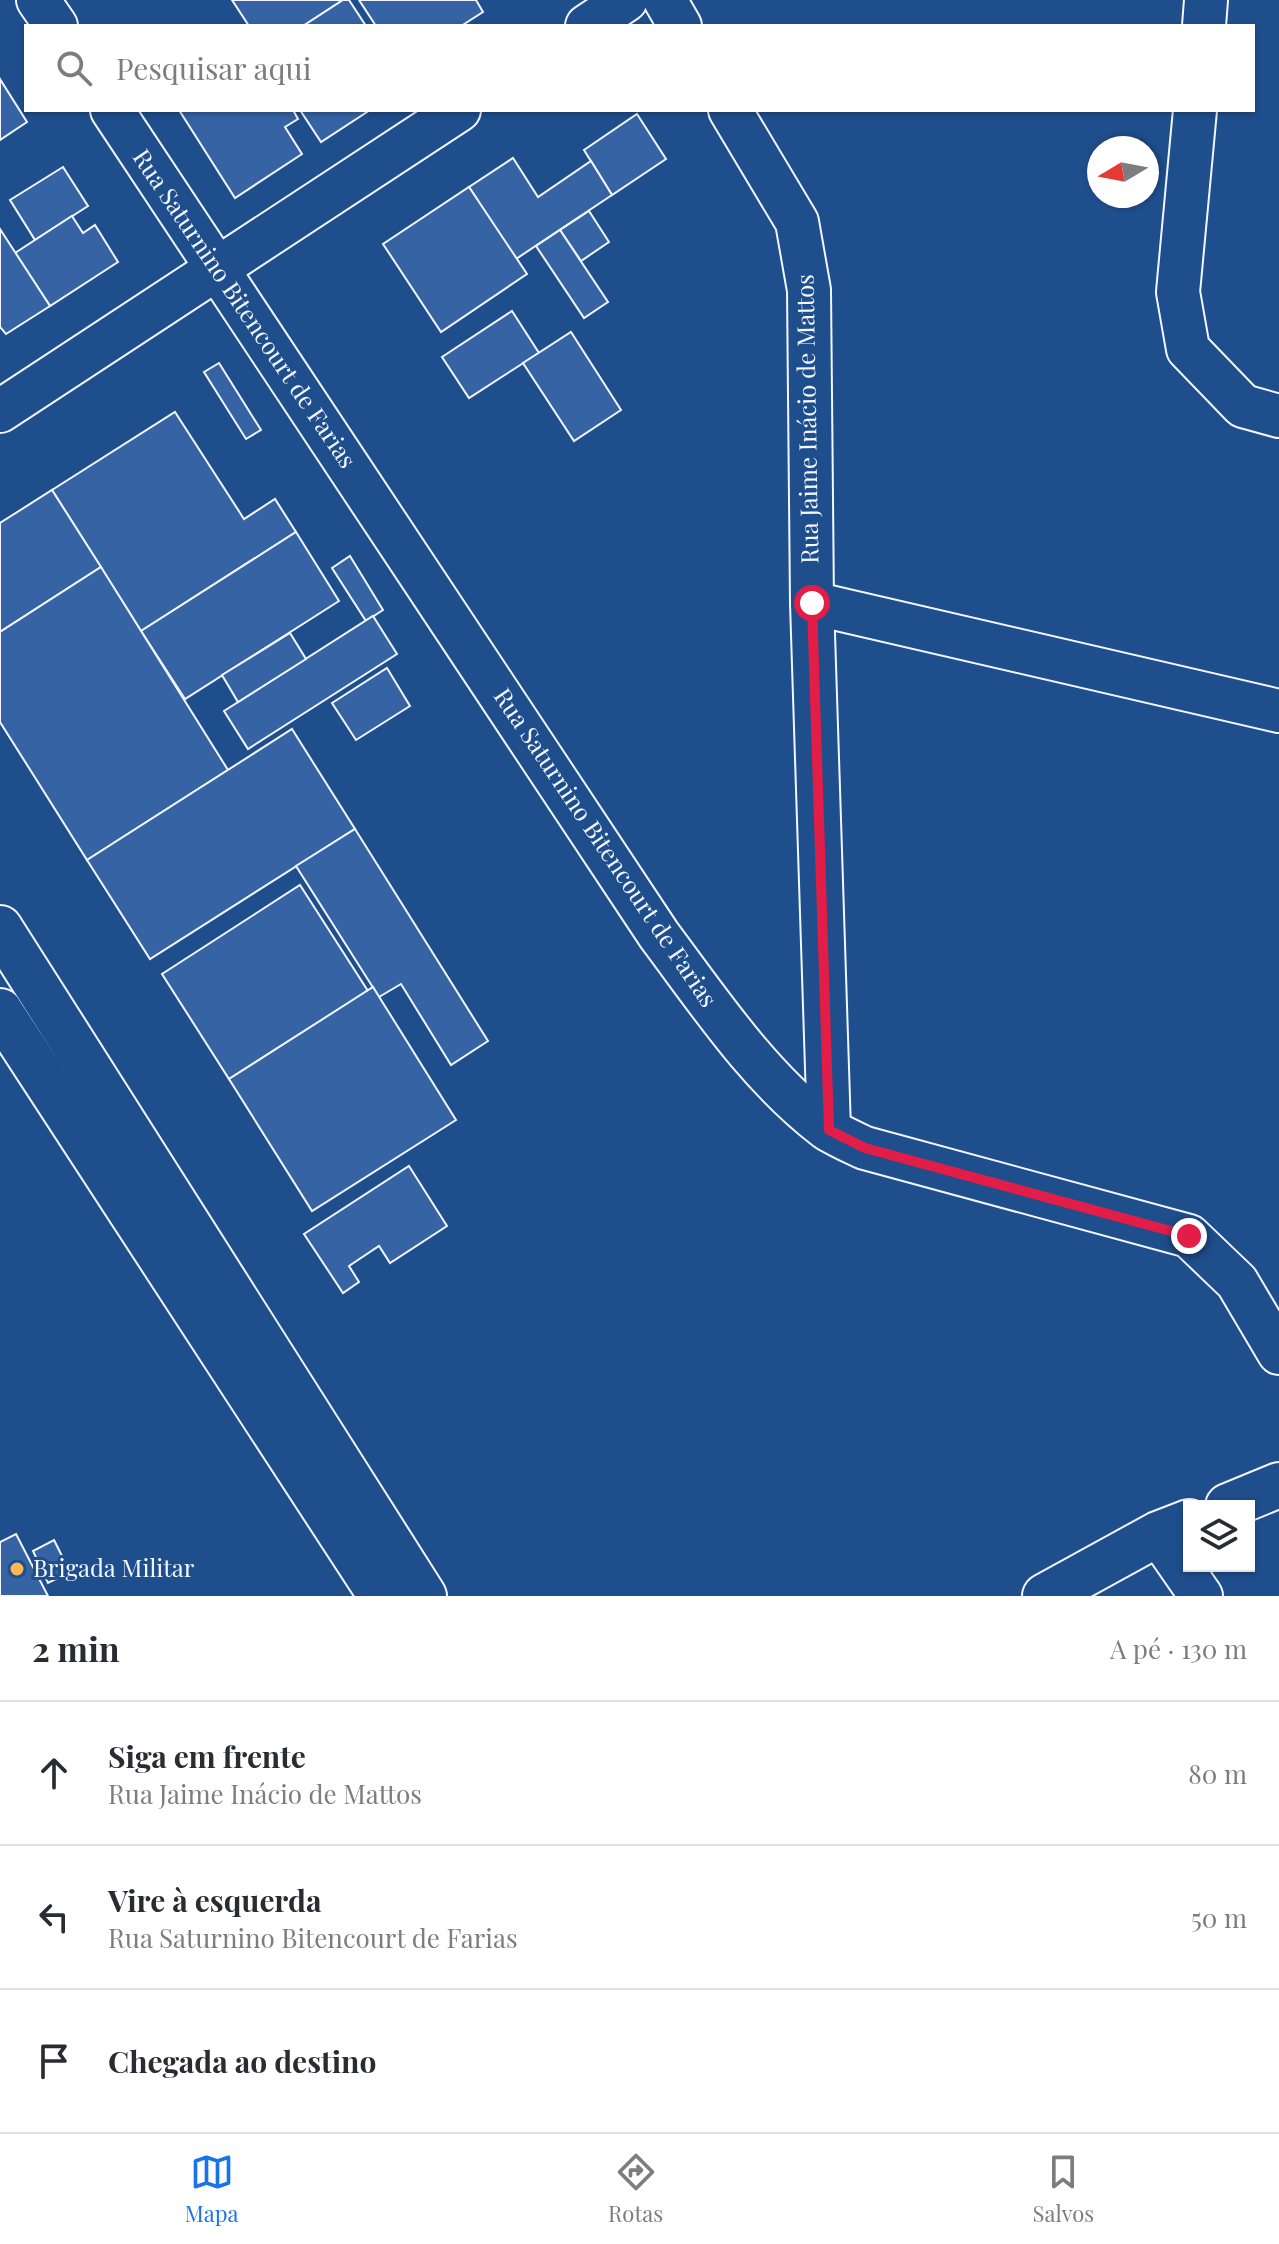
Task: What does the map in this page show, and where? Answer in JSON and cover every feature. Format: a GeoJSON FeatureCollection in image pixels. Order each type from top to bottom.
{"type":"FeatureCollection","features":[{"type":"Feature","properties":{"kind":"main road"},"geometry":{"type":"LineString","coordinates":[[0,928],[424,1596]]}},
{"type":"Feature","properties":{"kind":"main road"},"geometry":{"type":"LineString","coordinates":[[0,1011],[381,1596]]}},
{"type":"Feature","properties":{"kind":"main road"},"geometry":{"type":"LineString","coordinates":[[1243,1500],[1279,1485]]}},
{"type":"Feature","properties":{"kind":"main road"},"geometry":{"type":"LineString","coordinates":[[1045,1596],[1174,1528]]}},
{"type":"Feature","properties":{"kind":"street"},"geometry":{"type":"LineString","coordinates":[[38,0],[55,24]]}},
{"type":"Feature","properties":{"kind":"street"},"geometry":{"type":"LineString","coordinates":[[590,24],[626,0]]}},
{"type":"Feature","properties":{"kind":"street"},"geometry":{"type":"LineString","coordinates":[[665,0],[679,24]]}},
{"type":"Feature","properties":{"kind":"street"},"geometry":{"type":"LineString","coordinates":[[1204,24],[1206,0]]}},
{"type":"Feature","properties":{"kind":"street","name":"Rua Saturnino Bitencourt de Farias"},"geometry":{"type":"LineString","coordinates":[[113,112],[659,935],[753,1060],[829,1130],[865,1148],[1189,1236],[1237,1282],[1279,1353]]}},
{"type":"Feature","properties":{"kind":"street"},"geometry":{"type":"LineString","coordinates":[[0,411],[456,112]]}},
{"type":"Feature","properties":{"kind":"street","name":"Rua Jaime Inácio de Mattos"},"geometry":{"type":"LineString","coordinates":[[731,112],[797,222],[809,290],[812,603],[829,1130]]}},
{"type":"Feature","properties":{"kind":"street"},"geometry":{"type":"LineString","coordinates":[[1195,112],[1178,292],[1188,349],[1243,406],[1279,416]]}},
{"type":"Feature","properties":{"kind":"street"},"geometry":{"type":"LineString","coordinates":[[812,603],[1279,711]]}},
{"type":"Feature","properties":{"kind":"street"},"geometry":{"type":"LineString","coordinates":[[1174,1528],[1201,1596]]}},
{"type":"Feature","properties":{"kind":"building"},"geometry":{"type":"Polygon","coordinates":[[[232,0],[343,0],[306,24],[248,24],[232,0]]]}},
{"type":"Feature","properties":{"kind":"building"},"geometry":{"type":"Polygon","coordinates":[[[343,0],[349,0],[365,24],[306,24],[343,0]]]}},
{"type":"Feature","properties":{"kind":"building"},"geometry":{"type":"Polygon","coordinates":[[[359,0],[476,0],[483,12],[464,24],[375,24],[359,0]]]}},
{"type":"Feature","properties":{"kind":"building"},"geometry":{"type":"Polygon","coordinates":[[[0,79],[27,122],[0,140],[0,79]]]}},
{"type":"Feature","properties":{"kind":"building"},"geometry":{"type":"Polygon","coordinates":[[[180,112],[294,112],[298,119],[285,127],[302,154],[235,198],[180,112]]]}},
{"type":"Feature","properties":{"kind":"building"},"geometry":{"type":"Polygon","coordinates":[[[301,112],[367,112],[321,142],[301,112]]]}},
{"type":"Feature","properties":{"kind":"building"},"geometry":{"type":"Polygon","coordinates":[[[637,114],[666,159],[612,195],[584,150],[637,114]]]}},
{"type":"Feature","properties":{"kind":"building"},"geometry":{"type":"Polygon","coordinates":[[[513,158],[538,197],[591,161],[612,195],[516,259],[469,187],[513,158]]]}},
{"type":"Feature","properties":{"kind":"building"},"geometry":{"type":"Polygon","coordinates":[[[63,167],[88,206],[35,240],[10,200],[63,167]]]}},
{"type":"Feature","properties":{"kind":"building"},"geometry":{"type":"Polygon","coordinates":[[[469,187],[527,274],[441,332],[383,244],[469,187]]]}},
{"type":"Feature","properties":{"kind":"building"},"geometry":{"type":"Polygon","coordinates":[[[589,211],[609,242],[581,261],[560,230],[589,211]]]}},
{"type":"Feature","properties":{"kind":"building"},"geometry":{"type":"Polygon","coordinates":[[[72,216],[83,233],[95,225],[118,262],[50,306],[15,253],[72,216]]]}},
{"type":"Feature","properties":{"kind":"building"},"geometry":{"type":"Polygon","coordinates":[[[0,229],[50,306],[6,334],[0,327],[0,229]]]}},
{"type":"Feature","properties":{"kind":"building"},"geometry":{"type":"Polygon","coordinates":[[[560,230],[608,302],[584,318],[536,246],[560,230]]]}},
{"type":"Feature","properties":{"kind":"building"},"geometry":{"type":"Polygon","coordinates":[[[512,311],[539,353],[469,398],[442,357],[512,311]]]}},
{"type":"Feature","properties":{"kind":"building"},"geometry":{"type":"Polygon","coordinates":[[[571,332],[621,410],[574,441],[523,363],[571,332]]]}},
{"type":"Feature","properties":{"kind":"building"},"geometry":{"type":"Polygon","coordinates":[[[219,363],[261,430],[246,439],[204,372],[219,363]]]}},
{"type":"Feature","properties":{"kind":"building"},"geometry":{"type":"Polygon","coordinates":[[[175,412],[244,519],[275,499],[296,532],[141,631],[52,490],[175,412]]]}},
{"type":"Feature","properties":{"kind":"building"},"geometry":{"type":"Polygon","coordinates":[[[52,490],[101,567],[0,632],[0,523],[52,490]]]}},
{"type":"Feature","properties":{"kind":"building"},"geometry":{"type":"Polygon","coordinates":[[[296,532],[339,601],[185,699],[141,631],[296,532]]]}},
{"type":"Feature","properties":{"kind":"building"},"geometry":{"type":"Polygon","coordinates":[[[350,556],[383,610],[366,621],[332,568],[350,556]]]}},
{"type":"Feature","properties":{"kind":"building"},"geometry":{"type":"Polygon","coordinates":[[[101,567],[228,770],[87,860],[0,722],[0,632],[101,567]]]}},
{"type":"Feature","properties":{"kind":"building"},"geometry":{"type":"Polygon","coordinates":[[[373,616],[397,654],[248,749],[224,711],[373,616]]]}},
{"type":"Feature","properties":{"kind":"building"},"geometry":{"type":"Polygon","coordinates":[[[290,633],[306,659],[238,702],[222,675],[290,633]]]}},
{"type":"Feature","properties":{"kind":"building"},"geometry":{"type":"Polygon","coordinates":[[[387,668],[410,706],[356,740],[332,703],[387,668]]]}},
{"type":"Feature","properties":{"kind":"building"},"geometry":{"type":"Polygon","coordinates":[[[292,729],[355,829],[150,959],[87,860],[292,729]]]}},
{"type":"Feature","properties":{"kind":"building"},"geometry":{"type":"Polygon","coordinates":[[[355,829],[488,1041],[451,1065],[401,984],[379,997],[296,866],[355,829]]]}},
{"type":"Feature","properties":{"kind":"building"},"geometry":{"type":"Polygon","coordinates":[[[300,885],[368,991],[229,1079],[162,974],[300,885]]]}},
{"type":"Feature","properties":{"kind":"building"},"geometry":{"type":"Polygon","coordinates":[[[373,987],[456,1120],[312,1211],[229,1079],[373,987]]]}},
{"type":"Feature","properties":{"kind":"building"},"geometry":{"type":"Polygon","coordinates":[[[409,1166],[447,1226],[390,1263],[379,1246],[349,1266],[359,1282],[343,1293],[304,1234],[409,1166]]]}},
{"type":"Feature","properties":{"kind":"building","name":"Brigada Militar"},"geometry":{"type":"Polygon","coordinates":[[[16,1534],[48,1596],[0,1596],[0,1542],[16,1534]]]}},
{"type":"Feature","properties":{"kind":"building"},"geometry":{"type":"Polygon","coordinates":[[[54,1540],[70,1572],[48,1583],[33,1551],[54,1540]]]}},
{"type":"Feature","properties":{"kind":"place","name":"Brigada Militar"},"geometry":{"type":"Point","coordinates":[17,1569]}},
{"type":"Feature","properties":{"kind":"route"},"geometry":{"type":"LineString","coordinates":[[812,603],[829,1130],[865,1148],[1189,1236]]}}]}
